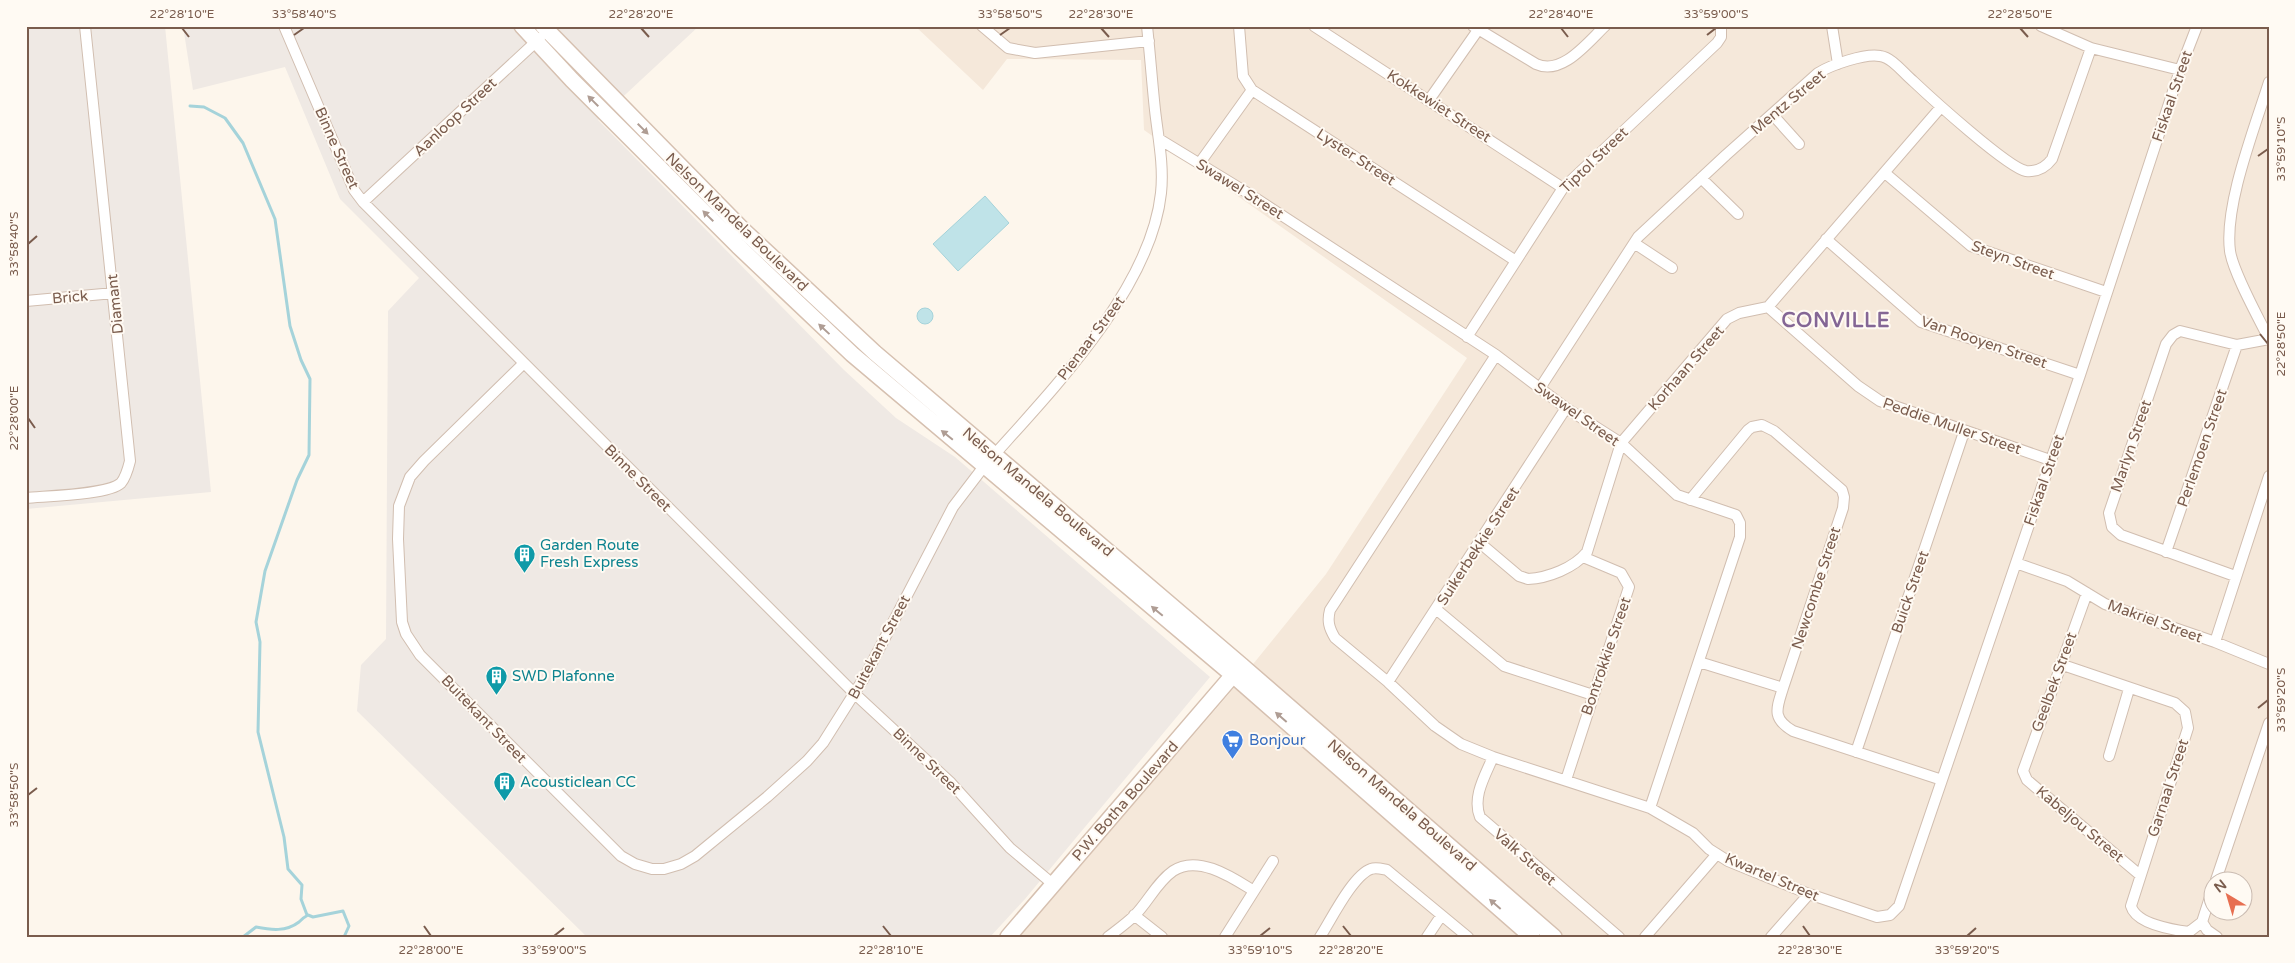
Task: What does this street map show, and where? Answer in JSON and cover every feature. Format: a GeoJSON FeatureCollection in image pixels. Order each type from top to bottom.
{"type":"FeatureCollection","features":[{"type":"Feature","properties":{"kind":"street","name":"Diamant"},"geometry":{"type":"LineString","coordinates":[[26,498],[104,491],[121,483],[130,462],[85,26]]}},
{"type":"Feature","properties":{"kind":"street","name":"Binne Street"},"geometry":{"type":"LineString","coordinates":[[284,26],[354,190],[363,202],[855,694],[951,783],[1010,848],[1054,885]]}},
{"type":"Feature","properties":{"kind":"street","name":"Nelson Mandela Boulevard"},"geometry":{"type":"LineString","coordinates":[[522,26],[792,299],[906,401],[990,460]]}},
{"type":"Feature","properties":{"kind":"street"},"geometry":{"type":"LineString","coordinates":[[982,26],[1008,48],[1035,53],[1148,41]]}},
{"type":"Feature","properties":{"kind":"street","name":"Pienaar Street"},"geometry":{"type":"LineString","coordinates":[[990,460],[1059,381],[1122,299],[1151,239],[1157,220],[1162,175],[1148,26]]}},
{"type":"Feature","properties":{"kind":"street"},"geometry":{"type":"LineString","coordinates":[[1200,164],[1252,90],[1243,76],[1239,26]]}},
{"type":"Feature","properties":{"kind":"street","name":"Kokkewiet Street"},"geometry":{"type":"LineString","coordinates":[[1314,26],[1563,188]]}},
{"type":"Feature","properties":{"kind":"street","name":"Tiptol Street"},"geometry":{"type":"LineString","coordinates":[[1467,337],[1563,188],[1717,43],[1721,37],[1721,26]]}},
{"type":"Feature","properties":{"kind":"street"},"geometry":{"type":"LineString","coordinates":[[1832,26],[1838,64]]}},
{"type":"Feature","properties":{"kind":"street"},"geometry":{"type":"LineString","coordinates":[[1429,100],[1475,28],[1536,64],[1555,67],[1564,62],[1601,27]]}},
{"type":"Feature","properties":{"kind":"street","name":"Fiskaal Street"},"geometry":{"type":"LineString","coordinates":[[1877,917],[1890,915],[1899,906],[2080,375],[2180,70],[2196,27]]}},
{"type":"Feature","properties":{"kind":"street"},"geometry":{"type":"LineString","coordinates":[[2048,28],[2091,48],[2180,70]]}},
{"type":"Feature","properties":{"kind":"street","name":"Aanloop Street"},"geometry":{"type":"LineString","coordinates":[[363,202],[536,42],[545,29]]}},
{"type":"Feature","properties":{"kind":"street","name":"Nelson Mandela Boulevard"},"geometry":{"type":"LineString","coordinates":[[545,29],[743,230],[990,460],[1343,762],[1418,829],[1532,937]]}},
{"type":"Feature","properties":{"kind":"street","name":"Mentz Street"},"geometry":{"type":"LineString","coordinates":[[1540,388],[1634,243],[1701,178],[1812,77],[1838,64],[1872,55],[1884,57],[1941,107],[2016,167],[2027,171],[2039,170],[2052,159],[2091,48]]}},
{"type":"Feature","properties":{"kind":"street"},"geometry":{"type":"LineString","coordinates":[[2269,82],[2233,204],[2230,237],[2233,263],[2269,339]]}},
{"type":"Feature","properties":{"kind":"street","name":"Lyster Street"},"geometry":{"type":"LineString","coordinates":[[1252,90],[1516,260]]}},
{"type":"Feature","properties":{"kind":"street"},"geometry":{"type":"LineString","coordinates":[[1768,307],[1941,107]]}},
{"type":"Feature","properties":{"kind":"street"},"geometry":{"type":"LineString","coordinates":[[1772,114],[1799,144]]}},
{"type":"Feature","properties":{"kind":"street","name":"Swawel Street"},"geometry":{"type":"LineString","coordinates":[[1159,139],[1496,356],[1566,408],[1621,443],[1672,491],[1690,500],[1733,513],[1740,523],[1741,529],[1650,808]]}},
{"type":"Feature","properties":{"kind":"street","name":"Steyn Street"},"geometry":{"type":"LineString","coordinates":[[1885,173],[1971,246],[2106,292]]}},
{"type":"Feature","properties":{"kind":"street"},"geometry":{"type":"LineString","coordinates":[[1701,178],[1738,214]]}},
{"type":"Feature","properties":{"kind":"street","name":"Van Rooyen Street"},"geometry":{"type":"LineString","coordinates":[[1826,239],[1921,322],[2080,375]]}},
{"type":"Feature","properties":{"kind":"street"},"geometry":{"type":"LineString","coordinates":[[1634,243],[1672,268]]}},
{"type":"Feature","properties":{"kind":"street","name":"Brick"},"geometry":{"type":"LineString","coordinates":[[26,301],[114,293]]}},
{"type":"Feature","properties":{"kind":"street","name":"Peddie Muller Street"},"geometry":{"type":"LineString","coordinates":[[1768,307],[1858,386],[1880,401],[1964,432],[2050,460]]}},
{"type":"Feature","properties":{"kind":"street","name":"Korhaan Street"},"geometry":{"type":"LineString","coordinates":[[1583,557],[1588,547],[1621,443],[1727,319],[1739,313],[1768,307]]}},
{"type":"Feature","properties":{"kind":"street","name":"Marlyn Street"},"geometry":{"type":"LineString","coordinates":[[2235,576],[2121,535],[2112,527],[2109,514],[2166,344],[2173,335],[2180,331],[2237,344],[2269,339]]}},
{"type":"Feature","properties":{"kind":"street","name":"Perlemoen Street"},"geometry":{"type":"LineString","coordinates":[[2166,552],[2237,344]]}},
{"type":"Feature","properties":{"kind":"street","name":"Kwartel Street"},"geometry":{"type":"LineString","coordinates":[[1496,356],[1330,610],[1329,628],[1335,638],[1388,682],[1449,737],[1492,758],[1650,808],[1693,833],[1717,854],[1745,868],[1809,894],[1877,917]]}},
{"type":"Feature","properties":{"kind":"street","name":"Buitekant Street"},"geometry":{"type":"LineString","coordinates":[[524,363],[410,477],[399,506],[401,610],[406,634],[420,656],[552,790],[621,856],[635,864],[652,869],[664,869],[680,864],[695,856],[807,761],[823,743],[855,694],[946,519],[965,488],[990,460]]}},
{"type":"Feature","properties":{"kind":"street","name":"Suikerbekkie Street"},"geometry":{"type":"LineString","coordinates":[[1388,682],[1566,408]]}},
{"type":"Feature","properties":{"kind":"street","name":"Newcombe Street"},"geometry":{"type":"LineString","coordinates":[[1690,500],[1748,430],[1762,425],[1774,431],[1842,490],[1844,497],[1843,508],[1776,710],[1786,727],[1942,780]]}},
{"type":"Feature","properties":{"kind":"street","name":"Buick Street"},"geometry":{"type":"LineString","coordinates":[[1856,752],[1964,432]]}},
{"type":"Feature","properties":{"kind":"street"},"geometry":{"type":"LineString","coordinates":[[2215,642],[2269,476]]}},
{"type":"Feature","properties":{"kind":"street"},"geometry":{"type":"LineString","coordinates":[[1480,543],[1519,576],[1528,580],[1536,579],[1568,567],[1583,557]]}},
{"type":"Feature","properties":{"kind":"street","name":"Bontrokkie Street"},"geometry":{"type":"LineString","coordinates":[[1566,780],[1629,587],[1621,573],[1583,557]]}},
{"type":"Feature","properties":{"kind":"street","name":"Makriel Street"},"geometry":{"type":"LineString","coordinates":[[2016,562],[2059,578],[2118,609],[2215,642],[2269,664]]}},
{"type":"Feature","properties":{"kind":"street","name":"Geelbek Street"},"geometry":{"type":"LineString","coordinates":[[2023,771],[2086,593]]}},
{"type":"Feature","properties":{"kind":"street"},"geometry":{"type":"LineString","coordinates":[[1436,610],[1504,666],[1592,696]]}},
{"type":"Feature","properties":{"kind":"street"},"geometry":{"type":"LineString","coordinates":[[1699,662],[1783,688]]}},
{"type":"Feature","properties":{"kind":"street","name":"Garnaal Street"},"geometry":{"type":"LineString","coordinates":[[2060,664],[2178,705],[2185,712],[2188,728],[2131,906],[2138,916],[2166,928],[2189,932],[2202,922]]}},
{"type":"Feature","properties":{"kind":"street","name":"P.W. Botha Boulevard"},"geometry":{"type":"LineString","coordinates":[[1008,937],[1237,670]]}},
{"type":"Feature","properties":{"kind":"street"},"geometry":{"type":"LineString","coordinates":[[2109,756],[2129,689]]}},
{"type":"Feature","properties":{"kind":"street"},"geometry":{"type":"LineString","coordinates":[[2220,870],[2267,736],[2269,723]]}},
{"type":"Feature","properties":{"kind":"street","name":"Valk Street"},"geometry":{"type":"LineString","coordinates":[[1492,758],[1478,796],[1477,809],[1480,817],[1618,937]]}},
{"type":"Feature","properties":{"kind":"street","name":"Kabeljou Street"},"geometry":{"type":"LineString","coordinates":[[2023,771],[2027,780],[2140,875]]}},
{"type":"Feature","properties":{"kind":"street","name":"Nelson Mandela Boulevard"},"geometry":{"type":"LineString","coordinates":[[1418,829],[1546,935]]}},
{"type":"Feature","properties":{"kind":"street"},"geometry":{"type":"LineString","coordinates":[[1645,937],[1717,854]]}},
{"type":"Feature","properties":{"kind":"street"},"geometry":{"type":"LineString","coordinates":[[1225,937],[1274,862]]}},
{"type":"Feature","properties":{"kind":"street"},"geometry":{"type":"LineString","coordinates":[[1108,937],[1134,915],[1167,877],[1181,867],[1197,866],[1220,872],[1254,891]]}},
{"type":"Feature","properties":{"kind":"street"},"geometry":{"type":"LineString","coordinates":[[1320,937],[1352,886],[1372,868],[1387,870],[1468,937]]}},
{"type":"Feature","properties":{"kind":"street"},"geometry":{"type":"LineString","coordinates":[[1771,937],[1809,894]]}},
{"type":"Feature","properties":{"kind":"street"},"geometry":{"type":"LineString","coordinates":[[1134,915],[1162,937]]}},
{"type":"Feature","properties":{"kind":"street"},"geometry":{"type":"LineString","coordinates":[[1427,937],[1441,916]]}},
{"type":"Feature","properties":{"kind":"street"},"geometry":{"type":"LineString","coordinates":[[2202,922],[2207,930],[2217,937]]}},
{"type":"Feature","properties":{"kind":"shaded area"},"geometry":{"type":"Polygon","coordinates":[[[26,26],[165,26],[211,492],[26,509],[26,26]]]}},
{"type":"Feature","properties":{"kind":"shaded area"},"geometry":{"type":"Polygon","coordinates":[[[183,26],[699,26],[598,120],[844,370],[896,418],[955,457],[1210,677],[1025,899],[990,937],[587,937],[357,711],[361,665],[386,639],[388,311],[419,278],[340,199],[285,67],[193,90],[183,26]]]}},
{"type":"Feature","properties":{"kind":"shaded area"},"geometry":{"type":"Polygon","coordinates":[[[915,26],[2269,26],[2269,937],[1019,937],[1228,695],[1326,574],[1467,358],[1144,130],[1141,60],[1007,59],[983,90],[915,26]]]}},
{"type":"Feature","properties":{"kind":"water"},"geometry":{"type":"Polygon","coordinates":[[[985,196],[1009,223],[958,271],[933,244],[985,196]]]}},
{"type":"Feature","properties":{"kind":"water"},"geometry":{"type":"Polygon","coordinates":[[[922,308],[928,308],[933,313],[931,322],[922,324],[917,319],[917,313],[922,308]]]}},
{"type":"Feature","properties":{"kind":"waterway"},"geometry":{"type":"LineString","coordinates":[[190,106],[204,107],[225,118],[243,143],[275,219],[290,326],[301,360],[310,379],[309,455],[297,480],[265,571],[256,622],[260,642],[258,732],[284,837],[288,869],[302,885],[301,899],[307,915]]}},
{"type":"Feature","properties":{"kind":"waterway"},"geometry":{"type":"LineString","coordinates":[[243,937],[256,927],[284,929],[294,925],[308,915],[313,917],[343,911],[349,926],[344,937]]}},
{"type":"Feature","properties":{"kind":"place","name":"Garden Route Fresh Express"},"geometry":{"type":"Point","coordinates":[524,573]}},
{"type":"Feature","properties":{"kind":"place","name":"SWD Plafonne"},"geometry":{"type":"Point","coordinates":[496,695]}},
{"type":"Feature","properties":{"kind":"place","name":"Bonjour"},"geometry":{"type":"Point","coordinates":[1233,759]}},
{"type":"Feature","properties":{"kind":"place","name":"Acousticlean CC"},"geometry":{"type":"Point","coordinates":[504,801]}},
{"type":"Feature","properties":{"kind":"district","name":"CONVILLE"},"geometry":{"type":"Point","coordinates":[1836,321]}}]}
